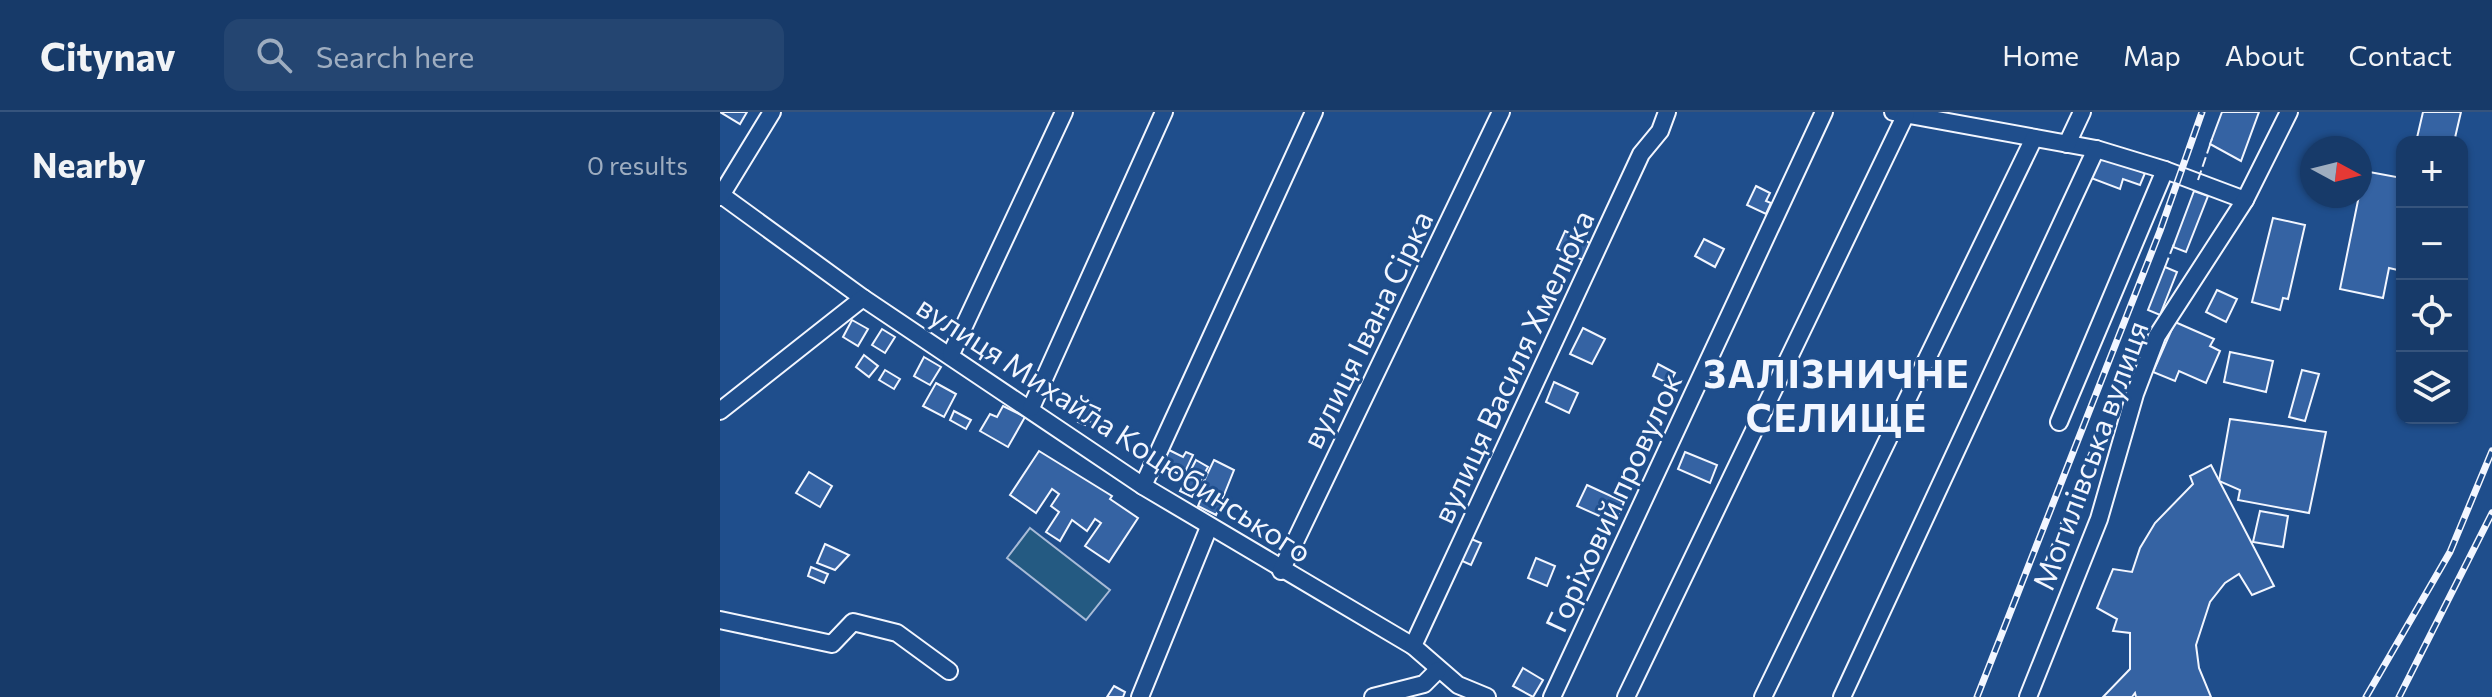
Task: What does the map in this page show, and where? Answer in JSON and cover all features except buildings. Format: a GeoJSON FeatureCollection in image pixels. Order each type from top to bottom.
{"type":"FeatureCollection","features":[{"type":"Feature","properties":{"kind":"street"},"geometry":{"type":"LineString","coordinates":[[721,196],[772,112]]}},
{"type":"Feature","properties":{"kind":"street"},"geometry":{"type":"LineString","coordinates":[[951,354],[1064,112]]}},
{"type":"Feature","properties":{"kind":"street"},"geometry":{"type":"LineString","coordinates":[[1031,408],[1164,112]]}},
{"type":"Feature","properties":{"kind":"street"},"geometry":{"type":"LineString","coordinates":[[1143,486],[1314,112]]}},
{"type":"Feature","properties":{"kind":"street","name":"вулиця Івана Сірка"},"geometry":{"type":"LineString","coordinates":[[1281,571],[1501,112]]}},
{"type":"Feature","properties":{"kind":"street","name":"вулиця Василя Хмелюка"},"geometry":{"type":"LineString","coordinates":[[1413,646],[1641,154],[1660,131],[1667,112]]}},
{"type":"Feature","properties":{"kind":"street","name":"Горіховий провулок"},"geometry":{"type":"LineString","coordinates":[[1552,697],[1824,112]]}},
{"type":"Feature","properties":{"kind":"street"},"geometry":{"type":"LineString","coordinates":[[2067,144],[2082,112]]}},
{"type":"Feature","properties":{"kind":"street","name":"Могилівська вулиця"},"geometry":{"type":"LineString","coordinates":[[2028,697],[2099,519],[2135,394],[2157,336],[2245,200],[2289,112]]}},
{"type":"Feature","properties":{"kind":"street"},"geometry":{"type":"LineString","coordinates":[[1626,697],[1911,114],[2096,149],[2165,170],[2245,200]]}},
{"type":"Feature","properties":{"kind":"street"},"geometry":{"type":"LineString","coordinates":[[1763,697],[2034,138]]}},
{"type":"Feature","properties":{"kind":"street"},"geometry":{"type":"LineString","coordinates":[[1842,697],[2096,149]]}},
{"type":"Feature","properties":{"kind":"street"},"geometry":{"type":"LineString","coordinates":[[2059,422],[2165,170]]}},
{"type":"Feature","properties":{"kind":"street","name":"вулиця Михайла Коцюбинського"},"geometry":{"type":"LineString","coordinates":[[721,196],[863,298],[951,354],[1143,486],[1281,571],[1413,646],[1458,685],[1487,697]]}},
{"type":"Feature","properties":{"kind":"street"},"geometry":{"type":"LineString","coordinates":[[720,411],[863,298]]}},
{"type":"Feature","properties":{"kind":"street"},"geometry":{"type":"LineString","coordinates":[[1140,697],[1209,527]]}},
{"type":"Feature","properties":{"kind":"street"},"geometry":{"type":"LineString","coordinates":[[720,620],[832,644],[853,622],[897,633],[949,671]]}},
{"type":"Feature","properties":{"kind":"street"},"geometry":{"type":"LineString","coordinates":[[1373,697],[1424,684],[1438,670]]}},
{"type":"Feature","properties":{"kind":"shaded area"},"geometry":{"type":"Polygon","coordinates":[[[1030,528],[1110,590],[1086,620],[1007,558],[1030,528]]]}},
{"type":"Feature","properties":{"kind":"railway"},"geometry":{"type":"LineString","coordinates":[[1977,697],[2160,231],[2202,112]]}},
{"type":"Feature","properties":{"kind":"railway"},"geometry":{"type":"LineString","coordinates":[[2366,697],[2450,552],[2492,451]]}},
{"type":"Feature","properties":{"kind":"railway"},"geometry":{"type":"LineString","coordinates":[[2399,697],[2492,513]]}},
{"type":"Feature","properties":{"kind":"fence"},"geometry":{"type":"LineString","coordinates":[[2198,180],[2212,139]]}},
{"type":"Feature","properties":{"kind":"fence"},"geometry":{"type":"LineString","coordinates":[[2165,267],[2174,244]]}},
{"type":"Feature","properties":{"kind":"fence"},"geometry":{"type":"LineString","coordinates":[[2044,565],[2097,434]]}},
{"type":"Feature","properties":{"kind":"district","name":"ЗАЛІЗНИЧНЕ СЕЛИЩЕ"},"geometry":{"type":"Point","coordinates":[1837,394]}}]}
